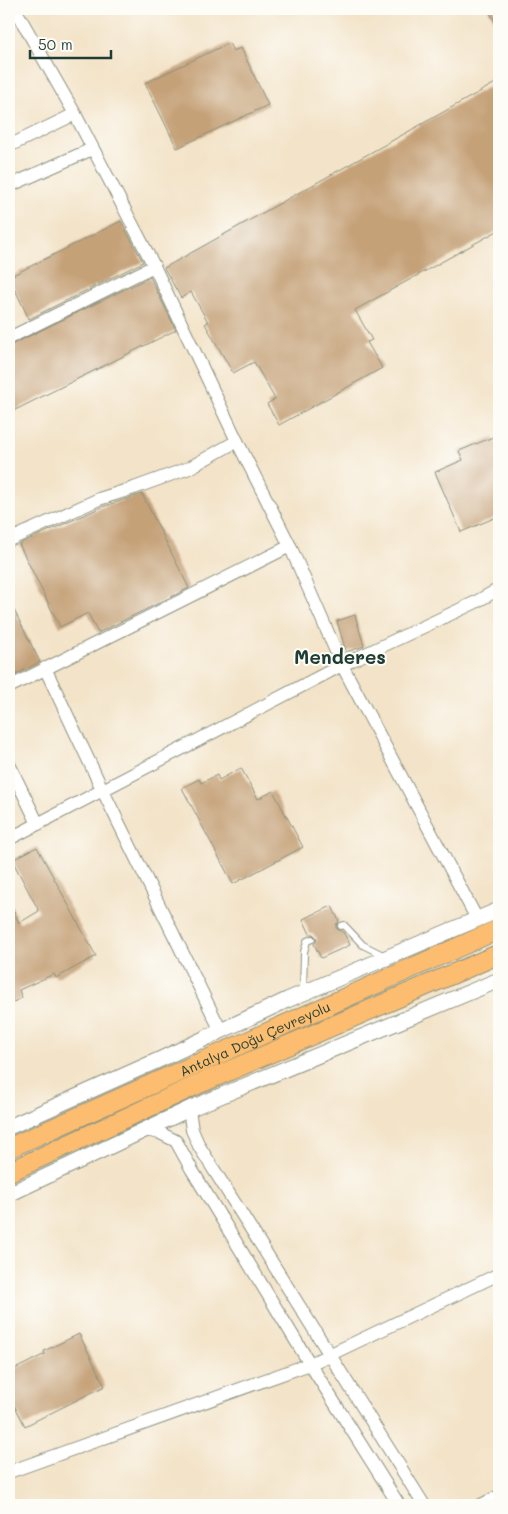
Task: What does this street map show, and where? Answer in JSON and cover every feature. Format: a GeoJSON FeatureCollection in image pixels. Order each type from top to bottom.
{"type":"FeatureCollection","features":[{"type":"Feature","properties":{"kind":"main road","name":"Antalya Doğu Çevreyolu"},"geometry":{"type":"LineString","coordinates":[[9,1148],[499,928]]}},
{"type":"Feature","properties":{"kind":"main road","name":"Antalya Doğu Çevreyolu"},"geometry":{"type":"LineString","coordinates":[[9,1172],[201,1083],[499,954]]}},
{"type":"Feature","properties":{"kind":"street"},"geometry":{"type":"LineString","coordinates":[[15,9],[75,114],[154,266],[237,441],[290,546],[342,665],[477,919]]}},
{"type":"Feature","properties":{"kind":"street"},"geometry":{"type":"LineString","coordinates":[[9,146],[75,114]]}},
{"type":"Feature","properties":{"kind":"street"},"geometry":{"type":"LineString","coordinates":[[9,186],[92,149]]}},
{"type":"Feature","properties":{"kind":"street"},"geometry":{"type":"LineString","coordinates":[[9,338],[154,266]]}},
{"type":"Feature","properties":{"kind":"street"},"geometry":{"type":"LineString","coordinates":[[9,540],[99,499],[189,468],[237,441]]}},
{"type":"Feature","properties":{"kind":"street"},"geometry":{"type":"LineString","coordinates":[[9,687],[290,546]]}},
{"type":"Feature","properties":{"kind":"street"},"geometry":{"type":"LineString","coordinates":[[9,839],[342,665],[466,607],[499,589]]}},
{"type":"Feature","properties":{"kind":"street"},"geometry":{"type":"LineString","coordinates":[[45,668],[221,1031]]}},
{"type":"Feature","properties":{"kind":"street"},"geometry":{"type":"LineString","coordinates":[[9,764],[38,824]]}},
{"type":"Feature","properties":{"kind":"street"},"geometry":{"type":"LineString","coordinates":[[9,1127],[304,994],[499,910]]}},
{"type":"Feature","properties":{"kind":"street"},"geometry":{"type":"LineString","coordinates":[[9,1194],[190,1109],[499,980]]}},
{"type":"Feature","properties":{"kind":"street"},"geometry":{"type":"LineString","coordinates":[[190,1109],[192,1130],[199,1146],[424,1505]]}},
{"type":"Feature","properties":{"kind":"street"},"geometry":{"type":"LineString","coordinates":[[145,1130],[160,1133],[176,1141],[310,1364],[399,1505]]}},
{"type":"Feature","properties":{"kind":"street"},"geometry":{"type":"LineString","coordinates":[[9,1472],[310,1364],[499,1274]]}},
{"type":"Feature","properties":{"kind":"street"},"geometry":{"type":"LineString","coordinates":[[481,1505],[499,1496]]}},
{"type":"Feature","properties":{"kind":"lane"},"geometry":{"type":"LineString","coordinates":[[341,926],[344,925],[363,945],[389,957]]}},
{"type":"Feature","properties":{"kind":"lane"},"geometry":{"type":"LineString","coordinates":[[304,994],[304,952],[307,941],[312,939]]}},
{"type":"Feature","properties":{"kind":"building"},"geometry":{"type":"Polygon","coordinates":[[[488,9],[499,9],[499,29],[488,9]]]}},
{"type":"Feature","properties":{"kind":"building"},"geometry":{"type":"Polygon","coordinates":[[[229,43],[233,51],[241,48],[268,105],[177,148],[145,83],[229,43]]]}},
{"type":"Feature","properties":{"kind":"building"},"geometry":{"type":"Polygon","coordinates":[[[499,81],[499,230],[355,310],[372,340],[367,342],[382,368],[279,425],[267,404],[275,399],[254,362],[233,373],[205,324],[208,322],[191,292],[181,298],[164,268],[499,81]]]}},
{"type":"Feature","properties":{"kind":"building"},"geometry":{"type":"Polygon","coordinates":[[[121,221],[143,262],[29,319],[9,277],[121,221]]]}},
{"type":"Feature","properties":{"kind":"building"},"geometry":{"type":"Polygon","coordinates":[[[150,277],[176,330],[9,413],[9,346],[150,277]]]}},
{"type":"Feature","properties":{"kind":"building"},"geometry":{"type":"Polygon","coordinates":[[[493,437],[496,444],[499,442],[499,516],[461,532],[435,472],[463,460],[459,451],[493,437]]]}},
{"type":"Feature","properties":{"kind":"building"},"geometry":{"type":"Polygon","coordinates":[[[142,494],[189,588],[98,633],[88,613],[60,627],[19,544],[102,507],[142,494]]]}},
{"type":"Feature","properties":{"kind":"building"},"geometry":{"type":"Polygon","coordinates":[[[9,600],[40,662],[9,678],[9,600]]]}},
{"type":"Feature","properties":{"kind":"building"},"geometry":{"type":"Polygon","coordinates":[[[355,615],[364,646],[346,652],[337,621],[355,615]]]}},
{"type":"Feature","properties":{"kind":"building"},"geometry":{"type":"Polygon","coordinates":[[[241,768],[258,799],[273,791],[303,847],[233,884],[182,788],[199,779],[201,783],[217,775],[219,780],[241,768]]]}},
{"type":"Feature","properties":{"kind":"building"},"geometry":{"type":"Polygon","coordinates":[[[37,847],[96,956],[56,978],[54,974],[19,990],[22,998],[9,1004],[9,900],[19,923],[39,911],[12,860],[37,847]]]}},
{"type":"Feature","properties":{"kind":"building"},"geometry":{"type":"Polygon","coordinates":[[[332,906],[339,921],[336,928],[344,933],[350,945],[321,958],[314,944],[317,940],[316,937],[310,934],[303,919],[332,906]]]}},
{"type":"Feature","properties":{"kind":"building"},"geometry":{"type":"Polygon","coordinates":[[[79,1334],[105,1386],[25,1426],[9,1395],[9,1372],[45,1354],[44,1351],[79,1334]]]}},
{"type":"Feature","properties":{"kind":"district","name":"Menderes"},"geometry":{"type":"Point","coordinates":[340,656]}}]}
